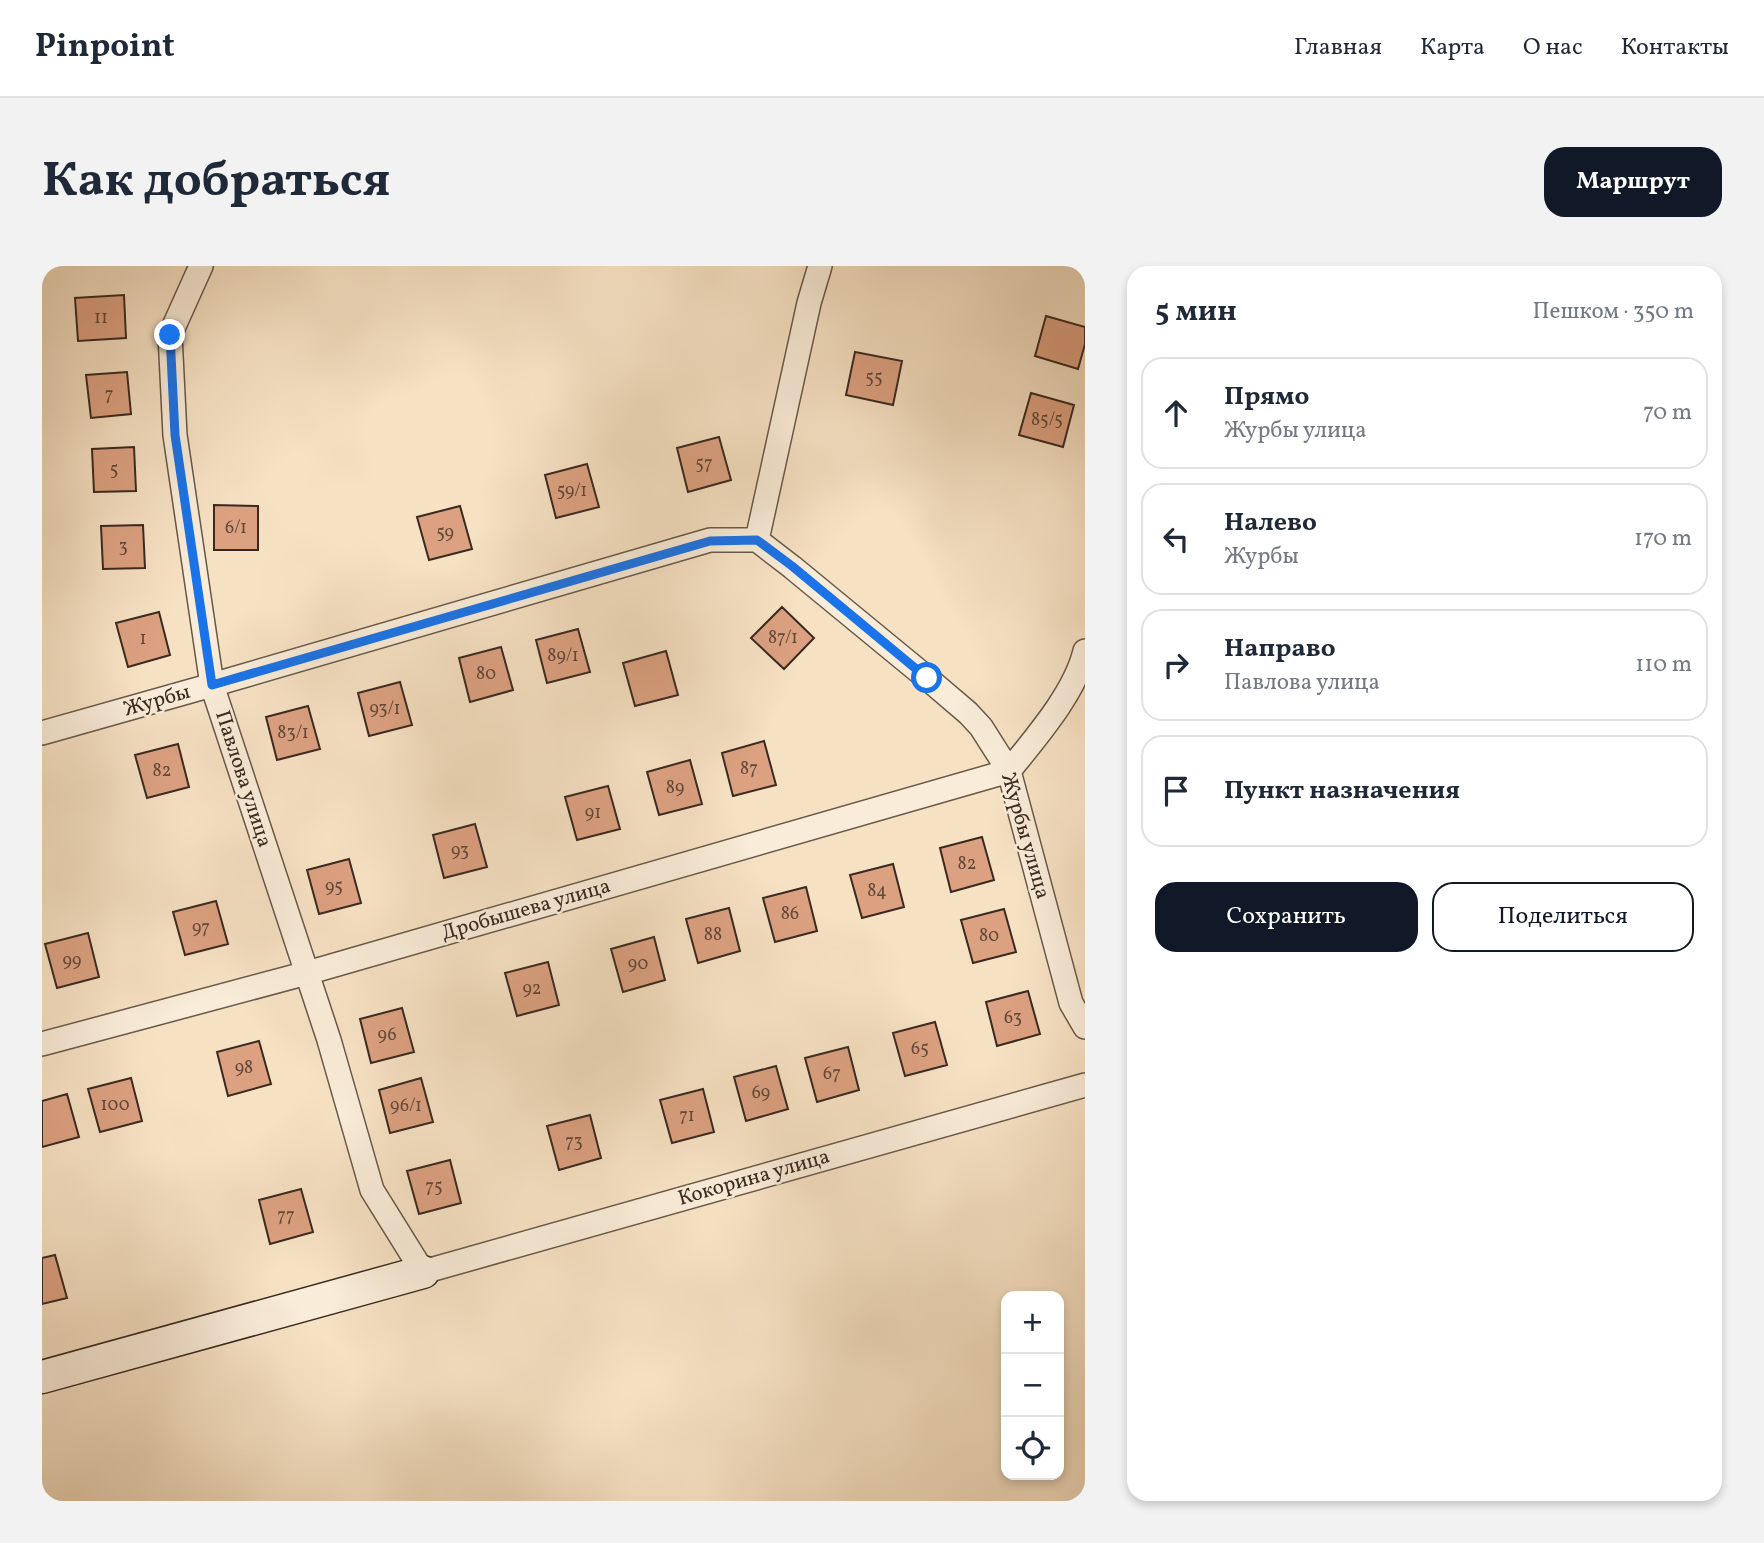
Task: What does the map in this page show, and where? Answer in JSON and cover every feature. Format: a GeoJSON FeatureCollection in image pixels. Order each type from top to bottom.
{"type":"FeatureCollection","features":[{"type":"Feature","properties":{"kind":"street","name":"Павлова улица"},"geometry":{"type":"LineString","coordinates":[[201,266],[170,335],[175,435],[212,685],[329,1040],[372,1190],[423,1272]]}},
{"type":"Feature","properties":{"kind":"street"},"geometry":{"type":"LineString","coordinates":[[757,540],[809,303],[820,266]]}},
{"type":"Feature","properties":{"kind":"street","name":"Журбы"},"geometry":{"type":"LineString","coordinates":[[42,733],[710,541],[757,540]]}},
{"type":"Feature","properties":{"kind":"street","name":"Журбы улица"},"geometry":{"type":"LineString","coordinates":[[757,540],[792,566],[968,713],[981,727],[1009,771],[1071,1003],[1085,1027]]}},
{"type":"Feature","properties":{"kind":"street"},"geometry":{"type":"LineString","coordinates":[[1009,771],[1052,716],[1084,661]]}},
{"type":"Feature","properties":{"kind":"street","name":"Дробышева улица"},"geometry":{"type":"LineString","coordinates":[[42,1044],[307,974],[1009,771]]}},
{"type":"Feature","properties":{"kind":"street","name":"Кокорина улица"},"geometry":{"type":"LineString","coordinates":[[423,1272],[1085,1085]]}},
{"type":"Feature","properties":{"kind":"street"},"geometry":{"type":"LineString","coordinates":[[42,1377],[423,1272]]}},
{"type":"Feature","properties":{"kind":"building"},"geometry":{"type":"Polygon","coordinates":[[[124,295],[126,338],[78,341],[75,298],[124,295]]]}},
{"type":"Feature","properties":{"kind":"building"},"geometry":{"type":"Polygon","coordinates":[[[1046,316],[1085,327],[1085,344],[1078,369],[1035,356],[1046,316]]]}},
{"type":"Feature","properties":{"kind":"building"},"geometry":{"type":"Polygon","coordinates":[[[855,352],[902,361],[893,405],[846,395],[855,352]]]}},
{"type":"Feature","properties":{"kind":"building"},"geometry":{"type":"Polygon","coordinates":[[[127,372],[131,414],[91,418],[86,375],[127,372]]]}},
{"type":"Feature","properties":{"kind":"building"},"geometry":{"type":"Polygon","coordinates":[[[1031,393],[1074,405],[1063,447],[1019,435],[1031,393]]]}},
{"type":"Feature","properties":{"kind":"building"},"geometry":{"type":"Polygon","coordinates":[[[719,437],[731,480],[688,492],[677,448],[719,437]]]}},
{"type":"Feature","properties":{"kind":"building"},"geometry":{"type":"Polygon","coordinates":[[[134,447],[136,491],[94,492],[92,449],[134,447]]]}},
{"type":"Feature","properties":{"kind":"building"},"geometry":{"type":"Polygon","coordinates":[[[587,464],[599,507],[556,518],[545,475],[587,464]]]}},
{"type":"Feature","properties":{"kind":"building"},"geometry":{"type":"Polygon","coordinates":[[[214,505],[258,506],[258,550],[214,550],[214,505]]]}},
{"type":"Feature","properties":{"kind":"building"},"geometry":{"type":"Polygon","coordinates":[[[460,506],[472,549],[429,560],[417,517],[460,506]]]}},
{"type":"Feature","properties":{"kind":"building"},"geometry":{"type":"Polygon","coordinates":[[[143,525],[145,568],[103,569],[101,526],[143,525]]]}},
{"type":"Feature","properties":{"kind":"building"},"geometry":{"type":"Polygon","coordinates":[[[782,607],[814,638],[784,669],[751,638],[782,607]]]}},
{"type":"Feature","properties":{"kind":"building"},"geometry":{"type":"Polygon","coordinates":[[[159,612],[170,655],[128,667],[116,623],[159,612]]]}},
{"type":"Feature","properties":{"kind":"building"},"geometry":{"type":"Polygon","coordinates":[[[578,629],[590,672],[547,683],[536,640],[578,629]]]}},
{"type":"Feature","properties":{"kind":"building"},"geometry":{"type":"Polygon","coordinates":[[[501,647],[513,690],[470,702],[459,658],[501,647]]]}},
{"type":"Feature","properties":{"kind":"building"},"geometry":{"type":"Polygon","coordinates":[[[666,651],[678,695],[635,706],[623,663],[666,651]]]}},
{"type":"Feature","properties":{"kind":"building"},"geometry":{"type":"Polygon","coordinates":[[[400,682],[412,725],[369,736],[358,693],[400,682]]]}},
{"type":"Feature","properties":{"kind":"building"},"geometry":{"type":"Polygon","coordinates":[[[308,706],[320,749],[277,760],[266,717],[308,706]]]}},
{"type":"Feature","properties":{"kind":"building"},"geometry":{"type":"Polygon","coordinates":[[[764,741],[776,785],[733,796],[722,753],[764,741]]]}},
{"type":"Feature","properties":{"kind":"building"},"geometry":{"type":"Polygon","coordinates":[[[178,744],[189,787],[147,798],[135,755],[178,744]]]}},
{"type":"Feature","properties":{"kind":"building"},"geometry":{"type":"Polygon","coordinates":[[[690,760],[702,804],[659,815],[647,772],[690,760]]]}},
{"type":"Feature","properties":{"kind":"building"},"geometry":{"type":"Polygon","coordinates":[[[608,786],[620,829],[577,840],[565,797],[608,786]]]}},
{"type":"Feature","properties":{"kind":"building"},"geometry":{"type":"Polygon","coordinates":[[[475,824],[487,867],[444,878],[433,835],[475,824]]]}},
{"type":"Feature","properties":{"kind":"building"},"geometry":{"type":"Polygon","coordinates":[[[982,837],[994,880],[951,892],[940,848],[982,837]]]}},
{"type":"Feature","properties":{"kind":"building"},"geometry":{"type":"Polygon","coordinates":[[[349,859],[361,903],[319,914],[307,870],[349,859]]]}},
{"type":"Feature","properties":{"kind":"building"},"geometry":{"type":"Polygon","coordinates":[[[893,864],[904,907],[862,918],[850,875],[893,864]]]}},
{"type":"Feature","properties":{"kind":"building"},"geometry":{"type":"Polygon","coordinates":[[[806,887],[817,931],[775,942],[763,898],[806,887]]]}},
{"type":"Feature","properties":{"kind":"building"},"geometry":{"type":"Polygon","coordinates":[[[216,901],[228,944],[185,955],[173,912],[216,901]]]}},
{"type":"Feature","properties":{"kind":"building"},"geometry":{"type":"Polygon","coordinates":[[[729,908],[740,951],[698,963],[686,919],[729,908]]]}},
{"type":"Feature","properties":{"kind":"building"},"geometry":{"type":"Polygon","coordinates":[[[1004,909],[1016,952],[973,963],[961,920],[1004,909]]]}},
{"type":"Feature","properties":{"kind":"building"},"geometry":{"type":"Polygon","coordinates":[[[88,933],[99,977],[57,988],[45,944],[88,933]]]}},
{"type":"Feature","properties":{"kind":"building"},"geometry":{"type":"Polygon","coordinates":[[[654,937],[665,980],[623,992],[611,949],[654,937]]]}},
{"type":"Feature","properties":{"kind":"building"},"geometry":{"type":"Polygon","coordinates":[[[548,962],[559,1005],[517,1016],[505,973],[548,962]]]}},
{"type":"Feature","properties":{"kind":"building"},"geometry":{"type":"Polygon","coordinates":[[[1028,991],[1040,1034],[997,1046],[986,1002],[1028,991]]]}},
{"type":"Feature","properties":{"kind":"building"},"geometry":{"type":"Polygon","coordinates":[[[402,1008],[414,1052],[371,1063],[360,1019],[402,1008]]]}},
{"type":"Feature","properties":{"kind":"building"},"geometry":{"type":"Polygon","coordinates":[[[935,1022],[947,1065],[905,1076],[893,1033],[935,1022]]]}},
{"type":"Feature","properties":{"kind":"building"},"geometry":{"type":"Polygon","coordinates":[[[259,1041],[271,1084],[228,1096],[217,1052],[259,1041]]]}},
{"type":"Feature","properties":{"kind":"building"},"geometry":{"type":"Polygon","coordinates":[[[848,1047],[859,1090],[817,1102],[805,1058],[848,1047]]]}},
{"type":"Feature","properties":{"kind":"building"},"geometry":{"type":"Polygon","coordinates":[[[776,1066],[788,1109],[746,1121],[734,1077],[776,1066]]]}},
{"type":"Feature","properties":{"kind":"building"},"geometry":{"type":"Polygon","coordinates":[[[131,1078],[142,1121],[100,1132],[88,1089],[131,1078]]]}},
{"type":"Feature","properties":{"kind":"building"},"geometry":{"type":"Polygon","coordinates":[[[421,1078],[433,1122],[390,1133],[379,1090],[421,1078]]]}},
{"type":"Feature","properties":{"kind":"building"},"geometry":{"type":"Polygon","coordinates":[[[703,1089],[714,1132],[672,1143],[660,1100],[703,1089]]]}},
{"type":"Feature","properties":{"kind":"building"},"geometry":{"type":"Polygon","coordinates":[[[67,1094],[79,1137],[42,1147],[42,1101],[67,1094]]]}},
{"type":"Feature","properties":{"kind":"building"},"geometry":{"type":"Polygon","coordinates":[[[590,1115],[601,1158],[559,1170],[547,1126],[590,1115]]]}},
{"type":"Feature","properties":{"kind":"building"},"geometry":{"type":"Polygon","coordinates":[[[450,1160],[461,1203],[419,1214],[407,1171],[450,1160]]]}},
{"type":"Feature","properties":{"kind":"building"},"geometry":{"type":"Polygon","coordinates":[[[301,1189],[313,1232],[270,1244],[259,1200],[301,1189]]]}},
{"type":"Feature","properties":{"kind":"building"},"geometry":{"type":"Polygon","coordinates":[[[55,1255],[67,1298],[42,1304],[42,1258],[55,1255]]]}},
{"type":"Feature","properties":{"kind":"route"},"geometry":{"type":"LineString","coordinates":[[170,335],[175,435],[212,685],[710,541],[757,540],[927,678]]}}]}
